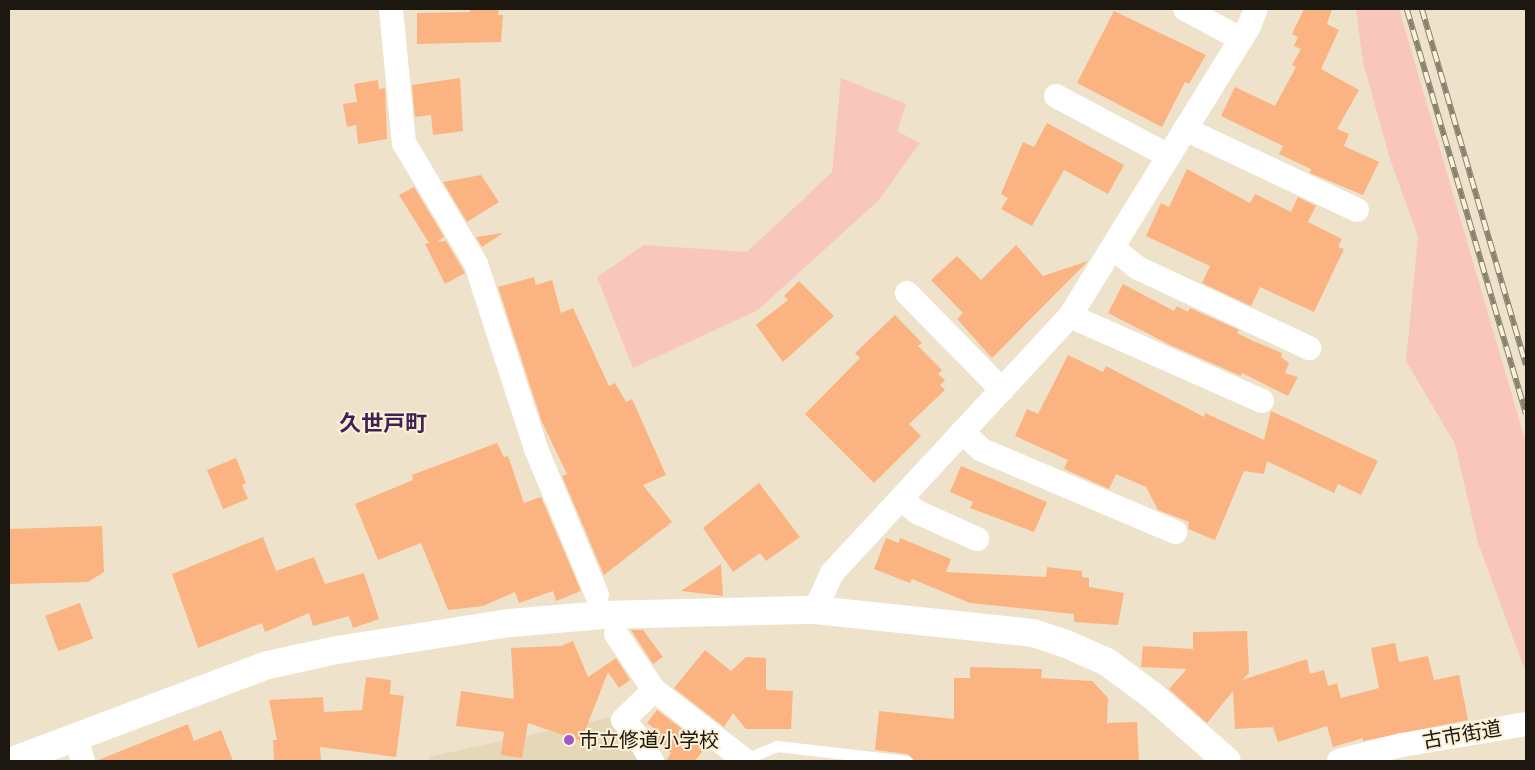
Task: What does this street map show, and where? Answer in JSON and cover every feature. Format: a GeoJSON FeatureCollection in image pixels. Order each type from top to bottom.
{"type":"FeatureCollection","features":[{"type":"Feature","properties":{"kind":"street"},"geometry":{"type":"LineString","coordinates":[[392,9],[404,143],[476,264],[536,449],[597,595]]}},
{"type":"Feature","properties":{"kind":"street"},"geometry":{"type":"LineString","coordinates":[[1185,9],[1241,39]]}},
{"type":"Feature","properties":{"kind":"street"},"geometry":{"type":"LineString","coordinates":[[815,610],[832,573],[1070,316],[1241,39],[1256,9]]}},
{"type":"Feature","properties":{"kind":"street"},"geometry":{"type":"LineString","coordinates":[[1056,96],[1169,156]]}},
{"type":"Feature","properties":{"kind":"street"},"geometry":{"type":"LineString","coordinates":[[1186,129],[1357,210]]}},
{"type":"Feature","properties":{"kind":"street"},"geometry":{"type":"LineString","coordinates":[[1113,248],[1138,268],[1309,348]]}},
{"type":"Feature","properties":{"kind":"street"},"geometry":{"type":"LineString","coordinates":[[907,293],[1002,390]]}},
{"type":"Feature","properties":{"kind":"street"},"geometry":{"type":"LineString","coordinates":[[1070,316],[1262,401]]}},
{"type":"Feature","properties":{"kind":"street"},"geometry":{"type":"LineString","coordinates":[[962,432],[982,450],[1175,532]]}},
{"type":"Feature","properties":{"kind":"street"},"geometry":{"type":"LineString","coordinates":[[901,499],[917,512],[977,539]]}},
{"type":"Feature","properties":{"kind":"street"},"geometry":{"type":"LineString","coordinates":[[12,761],[80,750],[268,665],[337,650],[510,622],[603,615],[815,610],[1033,633],[1064,644],[1107,662],[1153,696],[1227,761]]}},
{"type":"Feature","properties":{"kind":"street"},"geometry":{"type":"LineString","coordinates":[[616,634],[654,690],[746,760]]}},
{"type":"Feature","properties":{"kind":"street"},"geometry":{"type":"LineString","coordinates":[[652,761],[637,736],[623,720],[654,690]]}},
{"type":"Feature","properties":{"kind":"street","name":"古市街道"},"geometry":{"type":"LineString","coordinates":[[1339,761],[1404,753],[1526,724]]}},
{"type":"Feature","properties":{"kind":"lane"},"geometry":{"type":"LineString","coordinates":[[746,760],[777,746],[907,761]]}},
{"type":"Feature","properties":{"kind":"shaded area"},"geometry":{"type":"Polygon","coordinates":[[[1356,9],[1399,9],[1526,443],[1526,673],[1478,543],[1455,444],[1406,361],[1418,237],[1390,159],[1363,62],[1356,9]]]}},
{"type":"Feature","properties":{"kind":"shaded area"},"geometry":{"type":"Polygon","coordinates":[[[841,78],[906,104],[897,131],[920,143],[879,200],[758,310],[633,368],[597,277],[644,245],[747,252],[832,172],[841,78]]]}},
{"type":"Feature","properties":{"kind":"shaded area","name":"市立修道小学校"},"geometry":{"type":"Polygon","coordinates":[[[608,718],[630,736],[645,761],[429,761],[429,757],[608,718]]]}},
{"type":"Feature","properties":{"kind":"building"},"geometry":{"type":"Polygon","coordinates":[[[470,9],[499,9],[498,15],[503,15],[501,42],[417,44],[417,13],[470,12],[470,9]]]}},
{"type":"Feature","properties":{"kind":"building"},"geometry":{"type":"Polygon","coordinates":[[[1304,9],[1332,9],[1327,24],[1339,30],[1321,69],[1359,90],[1337,129],[1349,134],[1344,146],[1379,162],[1363,195],[1310,173],[1311,169],[1279,154],[1283,146],[1221,116],[1235,87],[1275,106],[1296,67],[1292,65],[1301,49],[1294,46],[1298,37],[1292,34],[1304,9]]]}},
{"type":"Feature","properties":{"kind":"building"},"geometry":{"type":"Polygon","coordinates":[[[1114,11],[1206,55],[1189,84],[1185,82],[1162,127],[1077,83],[1114,11]]]}},
{"type":"Feature","properties":{"kind":"building"},"geometry":{"type":"Polygon","coordinates":[[[460,78],[463,131],[433,135],[431,115],[415,117],[412,85],[460,78]]]}},
{"type":"Feature","properties":{"kind":"building"},"geometry":{"type":"Polygon","coordinates":[[[378,80],[379,89],[385,88],[387,139],[358,144],[356,125],[347,127],[343,104],[357,102],[354,84],[378,80]]]}},
{"type":"Feature","properties":{"kind":"building"},"geometry":{"type":"Polygon","coordinates":[[[1047,123],[1124,165],[1108,194],[1064,170],[1032,226],[1001,209],[1008,198],[1001,194],[1023,142],[1034,147],[1047,123]]]}},
{"type":"Feature","properties":{"kind":"building"},"geometry":{"type":"Polygon","coordinates":[[[1187,169],[1250,203],[1255,194],[1291,212],[1298,197],[1316,206],[1308,222],[1342,239],[1338,247],[1344,249],[1314,312],[1260,287],[1251,306],[1202,283],[1210,266],[1146,236],[1161,203],[1169,207],[1187,169]]]}},
{"type":"Feature","properties":{"kind":"building"},"geometry":{"type":"Polygon","coordinates":[[[481,175],[499,202],[467,222],[443,182],[481,175]]]}},
{"type":"Feature","properties":{"kind":"building"},"geometry":{"type":"Polygon","coordinates":[[[414,187],[444,237],[437,242],[446,241],[465,273],[445,284],[425,244],[429,243],[399,195],[414,187]]]}},
{"type":"Feature","properties":{"kind":"building"},"geometry":{"type":"Polygon","coordinates":[[[503,233],[482,247],[476,237],[503,233]]]}},
{"type":"Feature","properties":{"kind":"building"},"geometry":{"type":"Polygon","coordinates":[[[1016,245],[1043,276],[1088,261],[992,358],[957,319],[963,313],[931,280],[957,256],[981,280],[1016,245]]]}},
{"type":"Feature","properties":{"kind":"building"},"geometry":{"type":"Polygon","coordinates":[[[534,277],[536,285],[552,280],[561,313],[573,308],[609,386],[615,383],[626,402],[632,399],[666,475],[643,485],[672,522],[604,575],[562,476],[567,474],[542,422],[498,287],[534,277]]]}},
{"type":"Feature","properties":{"kind":"building"},"geometry":{"type":"Polygon","coordinates":[[[799,281],[834,316],[783,362],[756,325],[788,300],[784,296],[799,281]]]}},
{"type":"Feature","properties":{"kind":"building"},"geometry":{"type":"Polygon","coordinates":[[[1123,284],[1174,311],[1177,306],[1188,312],[1190,308],[1239,330],[1237,333],[1253,341],[1282,353],[1281,357],[1289,363],[1285,373],[1298,377],[1288,396],[1242,373],[1241,376],[1170,345],[1108,313],[1123,284]]]}},
{"type":"Feature","properties":{"kind":"building"},"geometry":{"type":"Polygon","coordinates":[[[895,315],[922,343],[918,346],[942,370],[938,374],[945,380],[940,385],[945,390],[909,424],[921,436],[874,483],[805,414],[860,358],[855,353],[895,315]]]}},
{"type":"Feature","properties":{"kind":"building"},"geometry":{"type":"Polygon","coordinates":[[[1068,355],[1103,372],[1106,366],[1204,417],[1205,413],[1264,440],[1271,411],[1378,461],[1361,495],[1338,484],[1334,493],[1267,461],[1264,474],[1244,471],[1215,540],[1188,529],[1189,522],[1158,510],[1146,487],[1116,474],[1109,489],[1064,469],[1068,460],[1015,436],[1027,409],[1038,414],[1068,355]]]}},
{"type":"Feature","properties":{"kind":"building"},"geometry":{"type":"Polygon","coordinates":[[[497,443],[504,457],[508,456],[524,503],[541,497],[581,591],[556,601],[553,591],[519,603],[515,592],[483,606],[448,610],[421,543],[378,560],[355,504],[413,480],[412,475],[497,443]]]}},
{"type":"Feature","properties":{"kind":"building"},"geometry":{"type":"Polygon","coordinates":[[[236,458],[246,483],[242,485],[248,499],[223,509],[207,470],[236,458]]]}},
{"type":"Feature","properties":{"kind":"building"},"geometry":{"type":"Polygon","coordinates":[[[961,466],[1047,502],[1034,532],[970,508],[973,502],[950,492],[961,466]]]}},
{"type":"Feature","properties":{"kind":"building"},"geometry":{"type":"Polygon","coordinates":[[[759,483],[800,537],[766,561],[760,553],[733,572],[703,528],[759,483]]]}},
{"type":"Feature","properties":{"kind":"building"},"geometry":{"type":"Polygon","coordinates":[[[102,526],[104,572],[88,582],[9,584],[9,529],[102,526]]]}},
{"type":"Feature","properties":{"kind":"building"},"geometry":{"type":"Polygon","coordinates":[[[263,537],[276,571],[314,557],[325,584],[364,573],[379,619],[353,628],[349,616],[313,626],[309,613],[265,632],[262,623],[198,648],[172,574],[263,537]]]}},
{"type":"Feature","properties":{"kind":"building"},"geometry":{"type":"Polygon","coordinates":[[[886,538],[899,543],[900,538],[951,559],[946,572],[1046,577],[1047,567],[1082,571],[1082,577],[1089,578],[1089,587],[1124,593],[1118,625],[1074,622],[1074,614],[970,603],[912,579],[910,583],[874,569],[886,538]]]}},
{"type":"Feature","properties":{"kind":"building"},"geometry":{"type":"Polygon","coordinates":[[[721,564],[723,596],[681,591],[721,564]]]}},
{"type":"Feature","properties":{"kind":"building"},"geometry":{"type":"Polygon","coordinates":[[[80,603],[93,639],[58,651],[45,616],[80,603]]]}},
{"type":"Feature","properties":{"kind":"building"},"geometry":{"type":"Polygon","coordinates":[[[631,630],[643,630],[663,657],[653,664],[631,630]]]}},
{"type":"Feature","properties":{"kind":"building"},"geometry":{"type":"Polygon","coordinates":[[[1247,631],[1249,673],[1242,680],[1307,659],[1310,674],[1324,670],[1328,686],[1337,683],[1341,698],[1379,688],[1371,648],[1395,643],[1399,662],[1428,656],[1434,680],[1459,675],[1468,720],[1363,741],[1363,738],[1333,747],[1327,726],[1278,742],[1273,727],[1235,729],[1233,691],[1207,723],[1169,689],[1187,669],[1141,667],[1143,646],[1193,649],[1193,632],[1247,631]]]}},
{"type":"Feature","properties":{"kind":"building"},"geometry":{"type":"Polygon","coordinates":[[[573,641],[588,677],[616,658],[630,680],[619,688],[608,672],[581,741],[528,723],[522,758],[501,755],[504,732],[456,726],[461,691],[514,699],[511,648],[561,646],[573,641]]]}},
{"type":"Feature","properties":{"kind":"building"},"geometry":{"type":"Polygon","coordinates":[[[705,650],[731,671],[746,657],[766,658],[766,690],[793,691],[791,729],[746,729],[733,713],[724,727],[674,688],[705,650]]]}},
{"type":"Feature","properties":{"kind":"building"},"geometry":{"type":"Polygon","coordinates":[[[970,667],[1042,669],[1041,678],[1092,681],[1108,698],[1107,723],[1137,722],[1139,761],[914,761],[908,754],[875,750],[879,711],[954,719],[954,678],[970,678],[970,667]]]}},
{"type":"Feature","properties":{"kind":"building"},"geometry":{"type":"Polygon","coordinates":[[[366,677],[391,680],[390,694],[404,696],[396,757],[320,747],[321,761],[274,761],[273,740],[277,740],[269,700],[323,697],[324,712],[362,710],[366,677]]]}},
{"type":"Feature","properties":{"kind":"building"},"geometry":{"type":"Polygon","coordinates":[[[657,710],[706,747],[695,761],[666,761],[671,753],[656,741],[658,736],[653,733],[656,730],[647,723],[657,710]]]}},
{"type":"Feature","properties":{"kind":"building"},"geometry":{"type":"Polygon","coordinates":[[[188,724],[194,741],[221,730],[233,761],[96,761],[188,724]]]}},
{"type":"Feature","properties":{"kind":"railway"},"geometry":{"type":"LineString","coordinates":[[1407,9],[1526,414]]}},
{"type":"Feature","properties":{"kind":"railway"},"geometry":{"type":"LineString","coordinates":[[1422,9],[1526,365]]}},
{"type":"Feature","properties":{"kind":"place","name":"市立修道小学校"},"geometry":{"type":"Point","coordinates":[569,740]}},
{"type":"Feature","properties":{"kind":"district","name":"久世戸町"},"geometry":{"type":"Point","coordinates":[383,424]}}]}
